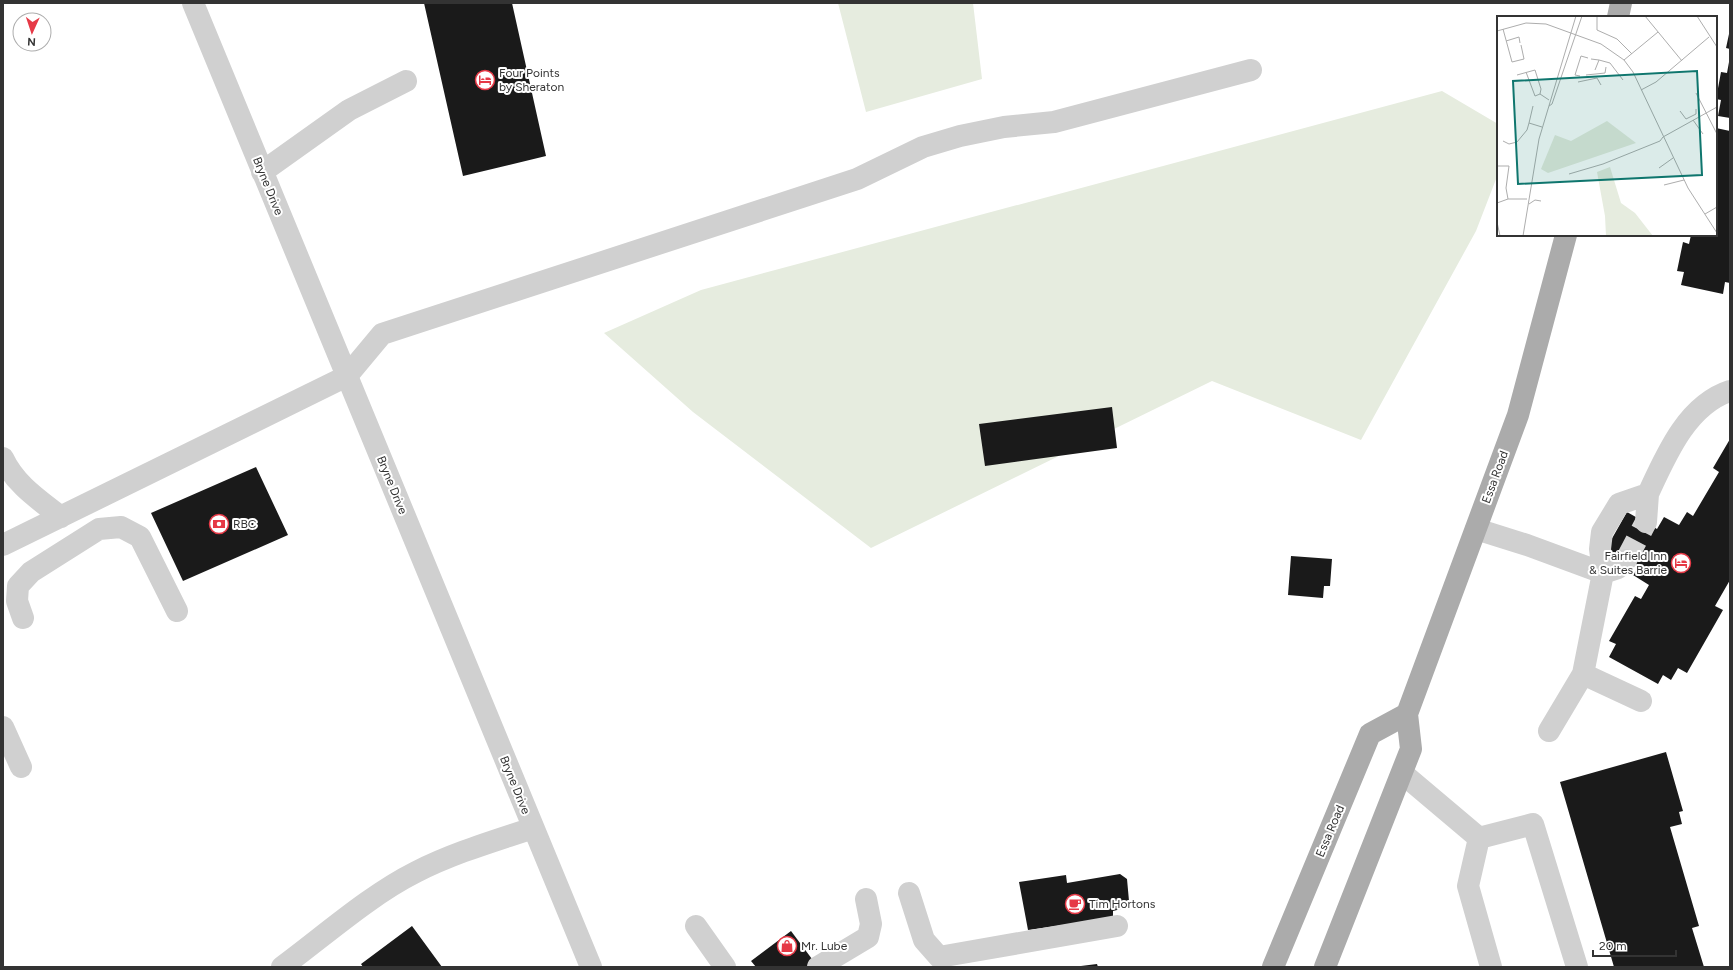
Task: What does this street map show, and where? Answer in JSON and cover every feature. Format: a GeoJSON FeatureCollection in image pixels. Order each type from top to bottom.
{"type":"FeatureCollection","features":[{"type":"Feature","properties":{"kind":"main road"},"geometry":{"type":"LineString","coordinates":[[1618,16],[1621,3]]}},
{"type":"Feature","properties":{"kind":"main road","name":"Essa Road"},"geometry":{"type":"LineString","coordinates":[[1325,967],[1411,749],[1407,714],[1518,415],[1566,236]]}},
{"type":"Feature","properties":{"kind":"main road","name":"Essa Road"},"geometry":{"type":"LineString","coordinates":[[1273,967],[1370,734],[1407,714]]}},
{"type":"Feature","properties":{"kind":"street","name":"Bryne Drive"},"geometry":{"type":"LineString","coordinates":[[193,3],[591,967]]}},
{"type":"Feature","properties":{"kind":"street"},"geometry":{"type":"LineString","coordinates":[[3,545],[347,376],[382,334],[857,179],[923,146],[960,136],[1004,127],[1054,122],[1251,70]]}},
{"type":"Feature","properties":{"kind":"street"},"geometry":{"type":"LineString","coordinates":[[262,172],[348,110],[406,81]]}},
{"type":"Feature","properties":{"kind":"street"},"geometry":{"type":"LineString","coordinates":[[1646,522],[1648,494],[1679,434],[1698,411],[1718,395],[1730,391]]}},
{"type":"Feature","properties":{"kind":"street"},"geometry":{"type":"LineString","coordinates":[[3,458],[8,469],[28,491],[61,516]]}},
{"type":"Feature","properties":{"kind":"street"},"geometry":{"type":"LineString","coordinates":[[1549,731],[1583,674],[1603,573],[1600,549],[1602,532],[1619,504],[1648,494]]}},
{"type":"Feature","properties":{"kind":"street"},"geometry":{"type":"LineString","coordinates":[[23,618],[17,601],[18,586],[31,572],[99,529],[122,527],[140,537],[177,611]]}},
{"type":"Feature","properties":{"kind":"street"},"geometry":{"type":"LineString","coordinates":[[1476,529],[1527,545],[1603,573],[1618,568],[1626,560]]}},
{"type":"Feature","properties":{"kind":"street"},"geometry":{"type":"LineString","coordinates":[[1583,674],[1641,701]]}},
{"type":"Feature","properties":{"kind":"street"},"geometry":{"type":"LineString","coordinates":[[3,727],[22,767]]}},
{"type":"Feature","properties":{"kind":"street"},"geometry":{"type":"LineString","coordinates":[[1402,773],[1479,838]]}},
{"type":"Feature","properties":{"kind":"street"},"geometry":{"type":"LineString","coordinates":[[1479,838],[1533,824],[1577,967]]}},
{"type":"Feature","properties":{"kind":"street"},"geometry":{"type":"LineString","coordinates":[[282,967],[385,890],[416,872],[452,856],[533,828]]}},
{"type":"Feature","properties":{"kind":"street"},"geometry":{"type":"LineString","coordinates":[[1479,838],[1468,886],[1491,967]]}},
{"type":"Feature","properties":{"kind":"street"},"geometry":{"type":"LineString","coordinates":[[909,893],[924,940],[939,957],[1117,926]]}},
{"type":"Feature","properties":{"kind":"street"},"geometry":{"type":"LineString","coordinates":[[818,967],[868,937],[871,924],[866,900]]}},
{"type":"Feature","properties":{"kind":"street"},"geometry":{"type":"LineString","coordinates":[[696,926],[725,967]]}},
{"type":"Feature","properties":{"kind":"shaded area"},"geometry":{"type":"Polygon","coordinates":[[[838,3],[973,3],[982,79],[866,112],[838,3]]]}},
{"type":"Feature","properties":{"kind":"shaded area"},"geometry":{"type":"Polygon","coordinates":[[[1442,91],[1497,123],[1497,177],[1476,231],[1361,440],[1212,381],[871,548],[693,412],[604,333],[701,290],[1442,91]]]}},
{"type":"Feature","properties":{"kind":"building","name":"Four Points by Sheraton"},"geometry":{"type":"Polygon","coordinates":[[[424,3],[512,3],[546,156],[463,176],[424,3]]]}},
{"type":"Feature","properties":{"kind":"building"},"geometry":{"type":"Polygon","coordinates":[[[1730,34],[1730,49],[1726,48],[1730,34]]]}},
{"type":"Feature","properties":{"kind":"building"},"geometry":{"type":"Polygon","coordinates":[[[1730,62],[1730,118],[1718,116],[1721,100],[1717,99],[1717,94],[1721,72],[1727,73],[1730,62]]]}},
{"type":"Feature","properties":{"kind":"building"},"geometry":{"type":"Polygon","coordinates":[[[1717,128],[1730,131],[1730,283],[1725,282],[1723,294],[1681,285],[1684,272],[1677,271],[1683,242],[1689,244],[1691,236],[1717,236],[1717,128]]]}},
{"type":"Feature","properties":{"kind":"building"},"geometry":{"type":"Polygon","coordinates":[[[1112,407],[1117,448],[985,466],[979,424],[1112,407]]]}},
{"type":"Feature","properties":{"kind":"building","name":"Fairfield Inn & Suites Barrie"},"geometry":{"type":"Polygon","coordinates":[[[1730,439],[1730,580],[1715,606],[1723,610],[1687,673],[1678,668],[1671,680],[1663,675],[1658,684],[1609,657],[1616,644],[1609,641],[1635,596],[1641,599],[1649,585],[1633,575],[1638,567],[1606,549],[1627,512],[1657,529],[1664,517],[1679,525],[1687,512],[1693,516],[1719,472],[1713,468],[1730,439]]]}},
{"type":"Feature","properties":{"kind":"building","name":"RBC"},"geometry":{"type":"Polygon","coordinates":[[[256,467],[288,535],[183,581],[151,513],[256,467]]]}},
{"type":"Feature","properties":{"kind":"building"},"geometry":{"type":"Polygon","coordinates":[[[1291,556],[1332,559],[1330,586],[1324,586],[1323,598],[1288,595],[1291,556]]]}},
{"type":"Feature","properties":{"kind":"building"},"geometry":{"type":"Polygon","coordinates":[[[1666,752],[1683,811],[1679,812],[1682,824],[1670,827],[1699,926],[1692,928],[1704,967],[1614,967],[1560,782],[1666,752]]]}},
{"type":"Feature","properties":{"kind":"building","name":"Tim Hortons"},"geometry":{"type":"Polygon","coordinates":[[[1120,874],[1127,879],[1129,901],[1125,908],[1113,911],[1113,918],[1028,930],[1019,882],[1066,875],[1067,883],[1120,874]]]}},
{"type":"Feature","properties":{"kind":"building"},"geometry":{"type":"Polygon","coordinates":[[[412,926],[442,967],[363,967],[361,964],[412,926]]]}},
{"type":"Feature","properties":{"kind":"building","name":"Mr. Lube"},"geometry":{"type":"Polygon","coordinates":[[[791,931],[818,967],[756,967],[751,961],[791,931]]]}},
{"type":"Feature","properties":{"kind":"building"},"geometry":{"type":"Polygon","coordinates":[[[1097,964],[1098,967],[1081,967],[1081,966],[1097,964]]]}},
{"type":"Feature","properties":{"kind":"tunnel"},"geometry":{"type":"LineString","coordinates":[[1626,560],[1646,522]]}},
{"type":"Feature","properties":{"kind":"place","name":"Four Points by Sheraton"},"geometry":{"type":"Point","coordinates":[485,80]}},
{"type":"Feature","properties":{"kind":"place","name":"RBC"},"geometry":{"type":"Point","coordinates":[219,524]}},
{"type":"Feature","properties":{"kind":"place","name":"Fairfield Inn & Suites Barrie"},"geometry":{"type":"Point","coordinates":[1681,563]}},
{"type":"Feature","properties":{"kind":"place","name":"Tim Hortons"},"geometry":{"type":"Point","coordinates":[1075,904]}},
{"type":"Feature","properties":{"kind":"place","name":"Mr. Lube"},"geometry":{"type":"Point","coordinates":[787,946]}}]}
